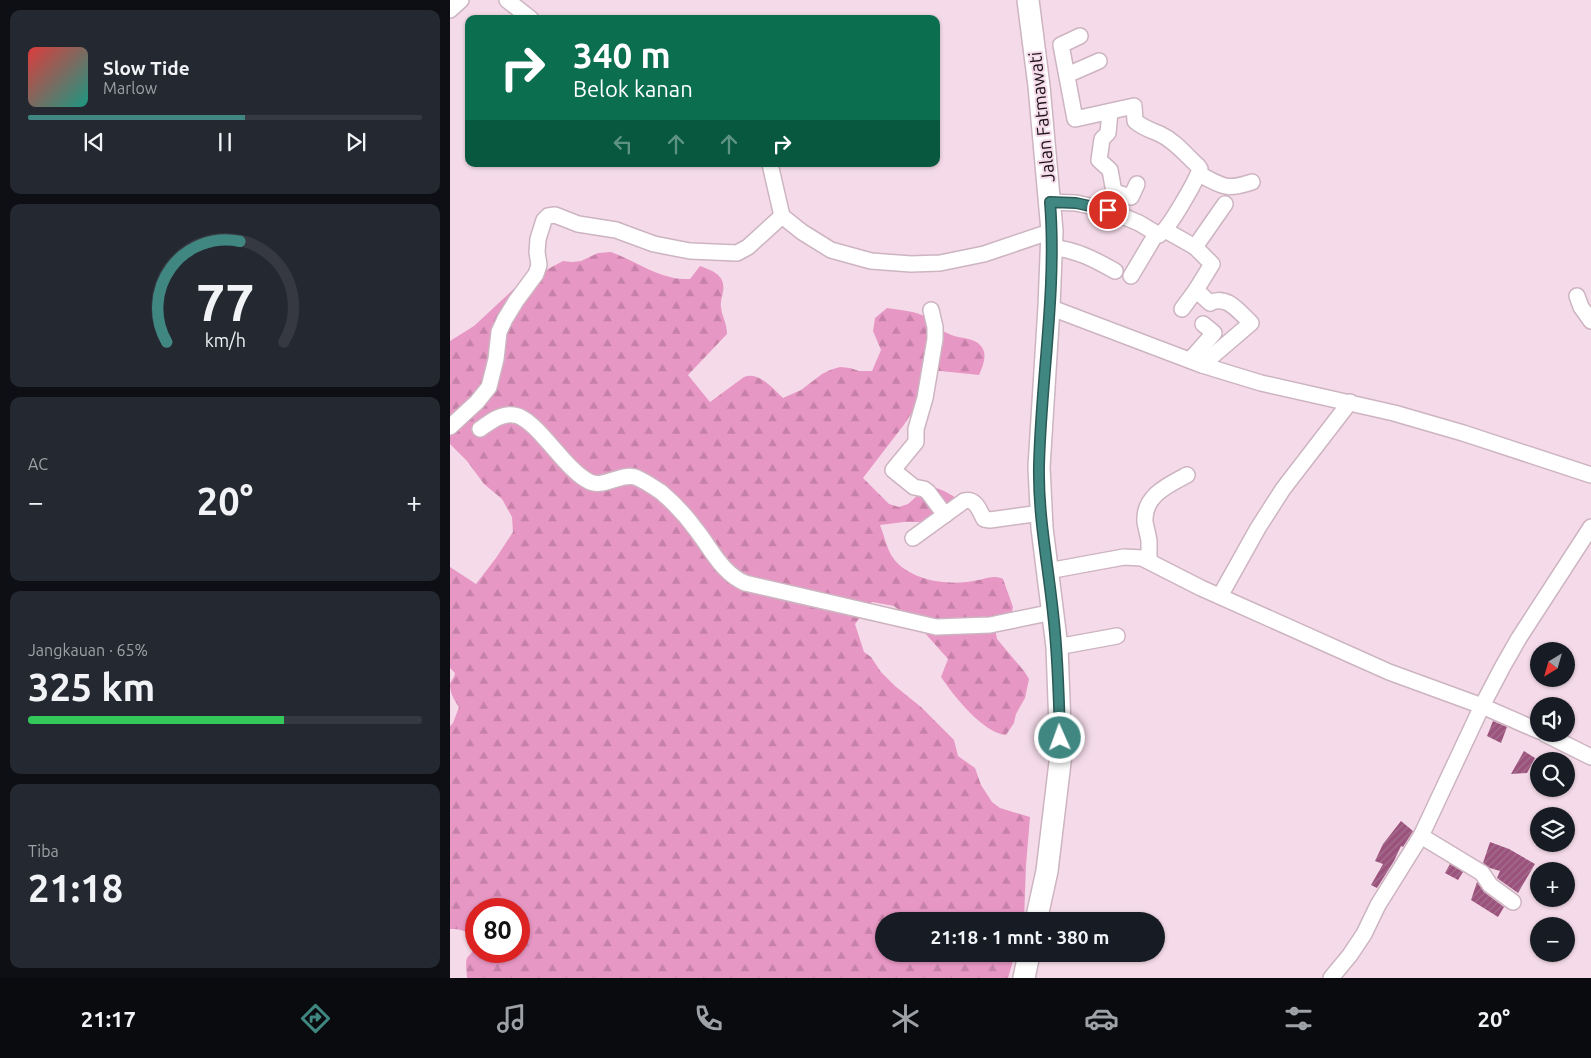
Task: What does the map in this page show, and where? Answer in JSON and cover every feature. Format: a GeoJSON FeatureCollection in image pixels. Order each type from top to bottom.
{"type":"FeatureCollection","features":[{"type":"Feature","properties":{"kind":"highway","name":"Jalan Fatmawati"},"geometry":{"type":"LineString","coordinates":[[1028,0],[1039,86],[1052,239],[1039,467],[1041,514],[1057,647],[1061,754],[1047,871],[1038,912]]}},
{"type":"Feature","properties":{"kind":"highway"},"geometry":{"type":"LineString","coordinates":[[1024,978],[1027,962]]}},
{"type":"Feature","properties":{"kind":"street"},"geometry":{"type":"LineString","coordinates":[[450,10],[461,0]]}},
{"type":"Feature","properties":{"kind":"street"},"geometry":{"type":"LineString","coordinates":[[507,0],[526,15]]}},
{"type":"Feature","properties":{"kind":"street"},"geometry":{"type":"LineString","coordinates":[[1080,36],[1061,45],[1075,119],[1134,106],[1135,121],[1140,126],[1161,134],[1179,147],[1200,169],[1131,276]]}},
{"type":"Feature","properties":{"kind":"street"},"geometry":{"type":"LineString","coordinates":[[1067,75],[1099,61]]}},
{"type":"Feature","properties":{"kind":"street"},"geometry":{"type":"LineString","coordinates":[[1108,210],[1114,192],[1110,170],[1099,160],[1102,139],[1108,133],[1110,112]]}},
{"type":"Feature","properties":{"kind":"street"},"geometry":{"type":"LineString","coordinates":[[771,167],[782,216],[802,232],[831,250],[871,261],[911,264],[940,263],[1052,239],[1115,270]]}},
{"type":"Feature","properties":{"kind":"street"},"geometry":{"type":"LineString","coordinates":[[1198,174],[1226,188],[1252,182]]}},
{"type":"Feature","properties":{"kind":"street"},"geometry":{"type":"LineString","coordinates":[[1114,192],[1131,197],[1137,184]]}},
{"type":"Feature","properties":{"kind":"street"},"geometry":{"type":"LineString","coordinates":[[1050,202],[1076,203],[1108,210],[1195,247],[1212,264],[1182,309]]}},
{"type":"Feature","properties":{"kind":"street"},"geometry":{"type":"LineString","coordinates":[[1195,247],[1225,204]]}},
{"type":"Feature","properties":{"kind":"street"},"geometry":{"type":"LineString","coordinates":[[450,428],[477,402],[489,386],[502,326],[516,301],[536,274],[538,239],[544,220],[548,216],[554,215],[578,224],[616,230],[654,244],[690,251],[737,253],[748,247],[782,216]]}},
{"type":"Feature","properties":{"kind":"street"},"geometry":{"type":"LineString","coordinates":[[1196,290],[1210,303],[1221,299],[1228,302],[1251,323],[1196,362]]}},
{"type":"Feature","properties":{"kind":"street"},"geometry":{"type":"LineString","coordinates":[[1577,296],[1581,307],[1591,321]]}},
{"type":"Feature","properties":{"kind":"street"},"geometry":{"type":"LineString","coordinates":[[1049,307],[1196,362],[1261,383],[1394,413],[1464,433],[1591,475]]}},
{"type":"Feature","properties":{"kind":"street"},"geometry":{"type":"LineString","coordinates":[[931,310],[935,327],[935,339],[916,429],[916,442],[893,470],[914,487],[928,492],[945,514]]}},
{"type":"Feature","properties":{"kind":"street"},"geometry":{"type":"LineString","coordinates":[[1196,362],[1214,333],[1202,324]]}},
{"type":"Feature","properties":{"kind":"street"},"geometry":{"type":"LineString","coordinates":[[1220,596],[1282,489],[1350,402]]}},
{"type":"Feature","properties":{"kind":"street"},"geometry":{"type":"LineString","coordinates":[[480,429],[495,419],[505,416],[521,417],[542,436],[571,469],[591,482],[601,483],[624,477],[634,477],[649,485],[661,492],[682,512],[724,569],[745,583],[936,627],[990,625],[1053,612]]}},
{"type":"Feature","properties":{"kind":"street"},"geometry":{"type":"LineString","coordinates":[[1149,561],[1149,542],[1145,522],[1146,509],[1154,495],[1187,475]]}},
{"type":"Feature","properties":{"kind":"street"},"geometry":{"type":"LineString","coordinates":[[913,538],[964,501],[969,500],[978,506],[984,519],[990,520],[1041,514]]}},
{"type":"Feature","properties":{"kind":"street"},"geometry":{"type":"LineString","coordinates":[[1331,978],[1364,934],[1378,905],[1421,836],[1482,706],[1519,638],[1591,527]]}},
{"type":"Feature","properties":{"kind":"street"},"geometry":{"type":"LineString","coordinates":[[1048,571],[1124,556],[1142,558],[1162,570],[1389,672],[1482,706],[1530,727]]}},
{"type":"Feature","properties":{"kind":"street"},"geometry":{"type":"LineString","coordinates":[[1057,647],[1117,636]]}},
{"type":"Feature","properties":{"kind":"street"},"geometry":{"type":"LineString","coordinates":[[1561,742],[1591,757]]}},
{"type":"Feature","properties":{"kind":"street"},"geometry":{"type":"LineString","coordinates":[[1421,836],[1482,873],[1490,885],[1513,902]]}},
{"type":"Feature","properties":{"kind":"green space"},"geometry":{"type":"Polygon","coordinates":[[[611,252],[672,278],[690,279],[700,266],[718,274],[723,286],[721,305],[727,334],[688,375],[710,402],[744,377],[755,376],[783,398],[801,390],[830,370],[840,367],[859,371],[872,371],[881,350],[873,331],[875,318],[887,308],[908,311],[924,316],[946,333],[974,341],[983,349],[984,360],[979,375],[931,370],[917,405],[863,478],[889,504],[899,507],[908,504],[928,486],[956,498],[934,522],[904,522],[880,525],[887,546],[893,558],[900,566],[918,576],[940,582],[963,582],[992,577],[1003,579],[1013,607],[1012,612],[997,615],[993,618],[997,639],[1029,679],[1025,698],[1016,714],[1014,723],[1006,735],[997,733],[978,721],[961,703],[941,677],[948,659],[924,632],[894,606],[872,602],[855,624],[864,652],[871,657],[881,672],[895,686],[921,707],[954,740],[958,756],[975,768],[981,785],[992,802],[1000,808],[1030,817],[1024,912],[875,912],[875,962],[1013,962],[1008,978],[467,978],[466,963],[530,963],[530,898],[465,898],[465,931],[450,929],[450,726],[459,707],[450,687],[455,673],[450,668],[450,567],[476,584],[513,532],[512,517],[502,499],[484,484],[467,461],[450,444],[450,341],[474,326],[518,285],[563,261],[581,261],[598,253],[611,252]]]}},
{"type":"Feature","properties":{"kind":"building"},"geometry":{"type":"Polygon","coordinates":[[[1493,721],[1507,727],[1501,743],[1487,736],[1493,721]]]}},
{"type":"Feature","properties":{"kind":"building"},"geometry":{"type":"Polygon","coordinates":[[[1524,751],[1530,755],[1530,767],[1527,773],[1511,774],[1524,751]]]}},
{"type":"Feature","properties":{"kind":"building"},"geometry":{"type":"Polygon","coordinates":[[[1401,821],[1413,831],[1403,847],[1401,846],[1377,888],[1371,885],[1383,864],[1375,861],[1383,844],[1401,821]]]}},
{"type":"Feature","properties":{"kind":"building"},"geometry":{"type":"Polygon","coordinates":[[[1490,842],[1509,849],[1532,862],[1530,862],[1530,873],[1518,893],[1497,878],[1500,871],[1490,868],[1483,863],[1490,842]]]}},
{"type":"Feature","properties":{"kind":"building"},"geometry":{"type":"Polygon","coordinates":[[[1450,864],[1463,872],[1458,880],[1445,873],[1450,864]]]}},
{"type":"Feature","properties":{"kind":"building"},"geometry":{"type":"Polygon","coordinates":[[[1477,882],[1484,892],[1504,907],[1498,917],[1471,900],[1477,882]]]}},
{"type":"Feature","properties":{"kind":"route"},"geometry":{"type":"LineString","coordinates":[[1060,738],[1057,647],[1042,528],[1039,467],[1050,287],[1052,231],[1050,202],[1076,203],[1108,210]]}}]}
